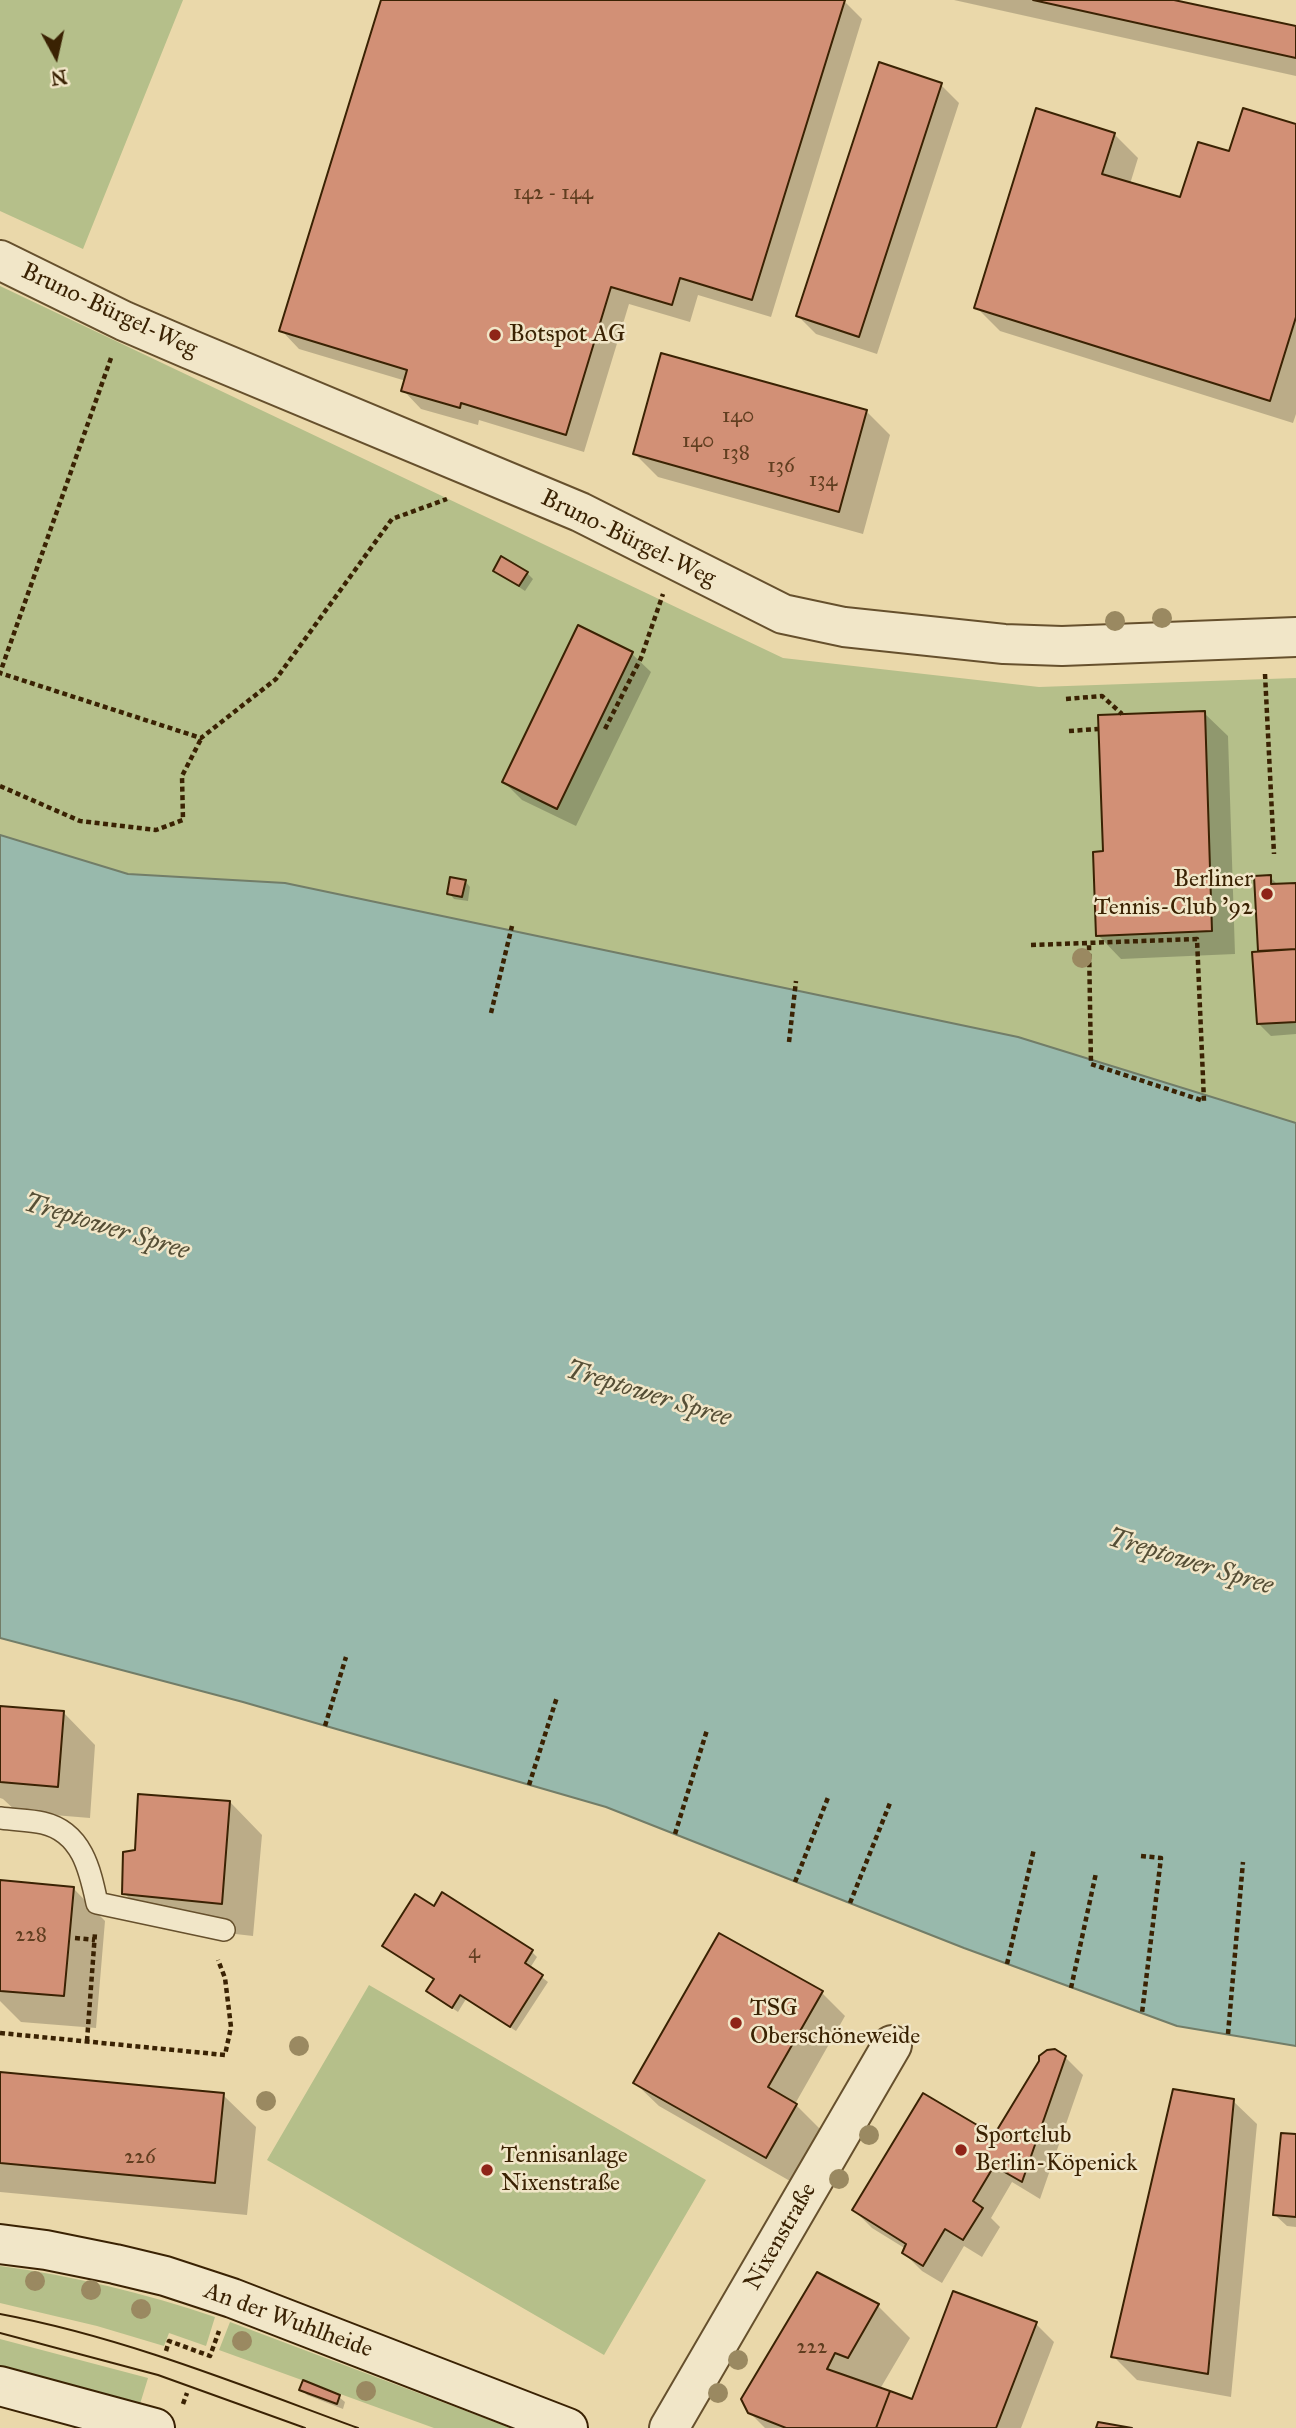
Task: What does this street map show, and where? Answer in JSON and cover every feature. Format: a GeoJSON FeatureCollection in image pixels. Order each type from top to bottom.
{"type":"FeatureCollection","features":[{"type":"Feature","properties":{"kind":"street","name":"Bruno-Bürgel-Weg"},"geometry":{"type":"LineString","coordinates":[[0,260],[124,321],[580,512],[783,614],[844,627],[1004,644],[1062,646],[1279,638]]}},
{"type":"Feature","properties":{"kind":"street","name":"Nixenstraße"},"geometry":{"type":"LineString","coordinates":[[669,2428],[892,2045]]}},
{"type":"Feature","properties":{"kind":"street","name":"An der Wuhlheide"},"geometry":{"type":"LineString","coordinates":[[0,2244],[115,2264],[164,2276],[232,2298],[568,2428]]}},
{"type":"Feature","properties":{"kind":"street"},"geometry":{"type":"LineString","coordinates":[[0,2386],[155,2428]]}},
{"type":"Feature","properties":{"kind":"lane"},"geometry":{"type":"LineString","coordinates":[[0,1818],[45,1823],[68,1834],[88,1863],[97,1903],[224,1930]]}},
{"type":"Feature","properties":{"kind":"path"},"geometry":{"type":"LineString","coordinates":[[124,321],[0,673],[201,738]]}},
{"type":"Feature","properties":{"kind":"path"},"geometry":{"type":"LineString","coordinates":[[0,786],[79,821],[156,830],[183,820],[182,776],[201,738],[276,679],[392,519],[502,479]]}},
{"type":"Feature","properties":{"kind":"path"},"geometry":{"type":"LineString","coordinates":[[605,729],[641,657],[660,599],[679,562]]}},
{"type":"Feature","properties":{"kind":"path"},"geometry":{"type":"LineString","coordinates":[[1274,854],[1279,638]]}},
{"type":"Feature","properties":{"kind":"path"},"geometry":{"type":"LineString","coordinates":[[1066,699],[1102,696],[1122,714]]}},
{"type":"Feature","properties":{"kind":"path"},"geometry":{"type":"LineString","coordinates":[[1069,730],[1098,729]]}},
{"type":"Feature","properties":{"kind":"path"},"geometry":{"type":"LineString","coordinates":[[491,1013],[512,926]]}},
{"type":"Feature","properties":{"kind":"path"},"geometry":{"type":"LineString","coordinates":[[1031,945],[1197,939],[1204,1101],[1091,1064],[1088,944]]}},
{"type":"Feature","properties":{"kind":"path"},"geometry":{"type":"LineString","coordinates":[[789,1042],[796,981]]}},
{"type":"Feature","properties":{"kind":"path"},"geometry":{"type":"LineString","coordinates":[[325,1726],[346,1657]]}},
{"type":"Feature","properties":{"kind":"path"},"geometry":{"type":"LineString","coordinates":[[529,1785],[557,1698]]}},
{"type":"Feature","properties":{"kind":"path"},"geometry":{"type":"LineString","coordinates":[[675,1834],[707,1730]]}},
{"type":"Feature","properties":{"kind":"path"},"geometry":{"type":"LineString","coordinates":[[795,1882],[830,1795]]}},
{"type":"Feature","properties":{"kind":"path"},"geometry":{"type":"LineString","coordinates":[[850,1903],[890,1803]]}},
{"type":"Feature","properties":{"kind":"path"},"geometry":{"type":"LineString","coordinates":[[1007,1964],[1034,1849]]}},
{"type":"Feature","properties":{"kind":"path"},"geometry":{"type":"LineString","coordinates":[[1141,1856],[1161,1858],[1142,2014]]}},
{"type":"Feature","properties":{"kind":"path"},"geometry":{"type":"LineString","coordinates":[[1228,2034],[1243,1862]]}},
{"type":"Feature","properties":{"kind":"path"},"geometry":{"type":"LineString","coordinates":[[1071,1987],[1096,1873]]}},
{"type":"Feature","properties":{"kind":"path"},"geometry":{"type":"LineString","coordinates":[[88,2040],[97,1903]]}},
{"type":"Feature","properties":{"kind":"path"},"geometry":{"type":"LineString","coordinates":[[0,2033],[225,2055],[231,2027],[225,1978],[213,1947],[200,1925]]}},
{"type":"Feature","properties":{"kind":"path"},"geometry":{"type":"LineString","coordinates":[[75,1938],[95,1940]]}},
{"type":"Feature","properties":{"kind":"path"},"geometry":{"type":"LineString","coordinates":[[166,2351],[169,2342],[210,2358],[217,2338]]}},
{"type":"Feature","properties":{"kind":"green space"},"geometry":{"type":"Polygon","coordinates":[[[0,0],[183,0],[83,249],[0,211],[0,0]]]}},
{"type":"Feature","properties":{"kind":"green space"},"geometry":{"type":"Polygon","coordinates":[[[0,286],[783,658],[1039,687],[1296,678],[1296,1123],[1018,1037],[285,883],[128,874],[0,835],[0,286]]]}},
{"type":"Feature","properties":{"kind":"green space","name":"Tennisanlage Nixenstraße"},"geometry":{"type":"Polygon","coordinates":[[[369,1985],[706,2180],[604,2355],[267,2160],[369,1985]]]}},
{"type":"Feature","properties":{"kind":"green space"},"geometry":{"type":"Polygon","coordinates":[[[0,2266],[109,2286],[215,2317],[206,2346],[169,2333],[164,2346],[97,2326],[0,2303],[0,2266]]]}},
{"type":"Feature","properties":{"kind":"green space"},"geometry":{"type":"Polygon","coordinates":[[[230,2322],[511,2428],[434,2428],[219,2350],[230,2322]]]}},
{"type":"Feature","properties":{"kind":"green space"},"geometry":{"type":"Polygon","coordinates":[[[0,2339],[148,2378],[140,2404],[0,2368],[0,2339]]]}},
{"type":"Feature","properties":{"kind":"water","name":"Treptower Spree"},"geometry":{"type":"Polygon","coordinates":[[[0,835],[128,874],[285,883],[1018,1037],[1296,1123],[1296,2046],[1177,2026],[964,1948],[606,1807],[243,1702],[0,1638],[0,835]]]}},
{"type":"Feature","properties":{"kind":"building"},"geometry":{"type":"Polygon","coordinates":[[[381,0],[845,0],[752,300],[680,278],[672,305],[611,287],[566,435],[461,403],[460,408],[401,391],[407,370],[279,331],[381,0]]]}},
{"type":"Feature","properties":{"kind":"building"},"geometry":{"type":"Polygon","coordinates":[[[1033,0],[1174,0],[1296,26],[1296,58],[1033,0]]]}},
{"type":"Feature","properties":{"kind":"building"},"geometry":{"type":"Polygon","coordinates":[[[879,62],[942,83],[859,337],[796,316],[879,62]]]}},
{"type":"Feature","properties":{"kind":"building"},"geometry":{"type":"Polygon","coordinates":[[[1036,108],[1115,133],[1102,174],[1180,197],[1198,142],[1229,151],[1243,108],[1296,124],[1296,317],[1270,401],[974,308],[1036,108]]]}},
{"type":"Feature","properties":{"kind":"building"},"geometry":{"type":"Polygon","coordinates":[[[661,353],[867,410],[839,512],[633,454],[661,353]]]}},
{"type":"Feature","properties":{"kind":"building"},"geometry":{"type":"Polygon","coordinates":[[[501,556],[528,572],[519,586],[493,571],[501,556]]]}},
{"type":"Feature","properties":{"kind":"building"},"geometry":{"type":"Polygon","coordinates":[[[578,625],[633,652],[557,809],[502,782],[578,625]]]}},
{"type":"Feature","properties":{"kind":"building"},"geometry":{"type":"Polygon","coordinates":[[[1205,711],[1212,931],[1096,936],[1093,852],[1103,851],[1098,715],[1205,711]]]}},
{"type":"Feature","properties":{"kind":"building"},"geometry":{"type":"Polygon","coordinates":[[[1271,875],[1271,884],[1296,883],[1296,949],[1258,951],[1254,876],[1271,875]]]}},
{"type":"Feature","properties":{"kind":"building"},"geometry":{"type":"Polygon","coordinates":[[[450,877],[466,880],[462,897],[447,894],[450,877]]]}},
{"type":"Feature","properties":{"kind":"building"},"geometry":{"type":"Polygon","coordinates":[[[1296,949],[1296,1022],[1257,1024],[1252,952],[1296,949]]]}},
{"type":"Feature","properties":{"kind":"building"},"geometry":{"type":"Polygon","coordinates":[[[0,1706],[64,1711],[58,1787],[0,1782],[0,1706]]]}},
{"type":"Feature","properties":{"kind":"building"},"geometry":{"type":"Polygon","coordinates":[[[138,1794],[230,1801],[222,1904],[122,1894],[123,1852],[135,1850],[138,1794]]]}},
{"type":"Feature","properties":{"kind":"building"},"geometry":{"type":"Polygon","coordinates":[[[0,1880],[74,1887],[64,1996],[0,1991],[0,1880]]]}},
{"type":"Feature","properties":{"kind":"building"},"geometry":{"type":"Polygon","coordinates":[[[442,1892],[533,1950],[525,1963],[543,1975],[510,2027],[460,1995],[452,2008],[426,1991],[434,1979],[382,1946],[415,1894],[434,1906],[442,1892]]]}},
{"type":"Feature","properties":{"kind":"building","name":"TSG Oberschöneweide"},"geometry":{"type":"Polygon","coordinates":[[[719,1933],[823,1991],[768,2087],[797,2104],[766,2158],[633,2083],[719,1933]]]}},
{"type":"Feature","properties":{"kind":"building","name":"Sportclub Berlin-Köpenick"},"geometry":{"type":"Polygon","coordinates":[[[1055,2049],[1066,2056],[1022,2182],[994,2166],[973,2201],[983,2208],[963,2240],[945,2229],[923,2266],[902,2253],[906,2244],[852,2210],[923,2093],[994,2135],[1039,2061],[1039,2056],[1047,2050],[1055,2049]]]}},
{"type":"Feature","properties":{"kind":"building"},"geometry":{"type":"Polygon","coordinates":[[[0,2072],[224,2093],[215,2183],[0,2163],[0,2072]]]}},
{"type":"Feature","properties":{"kind":"building"},"geometry":{"type":"Polygon","coordinates":[[[1173,2089],[1234,2099],[1208,2374],[1111,2357],[1173,2089]]]}},
{"type":"Feature","properties":{"kind":"building"},"geometry":{"type":"Polygon","coordinates":[[[1281,2133],[1296,2134],[1296,2217],[1273,2215],[1281,2133]]]}},
{"type":"Feature","properties":{"kind":"building"},"geometry":{"type":"Polygon","coordinates":[[[817,2272],[879,2304],[848,2358],[835,2353],[827,2369],[890,2391],[876,2428],[786,2428],[748,2413],[741,2399],[817,2272]]]}},
{"type":"Feature","properties":{"kind":"building"},"geometry":{"type":"Polygon","coordinates":[[[953,2291],[1037,2322],[996,2428],[876,2428],[890,2391],[912,2399],[953,2291]]]}},
{"type":"Feature","properties":{"kind":"building"},"geometry":{"type":"Polygon","coordinates":[[[303,2380],[340,2395],[337,2404],[299,2390],[303,2380]]]}},
{"type":"Feature","properties":{"kind":"building"},"geometry":{"type":"Polygon","coordinates":[[[1098,2422],[1132,2428],[1096,2428],[1098,2422]]]}},
{"type":"Feature","properties":{"kind":"tram line"},"geometry":{"type":"LineString","coordinates":[[0,2314],[91,2335],[136,2349],[358,2428]]}},
{"type":"Feature","properties":{"kind":"tram line"},"geometry":{"type":"LineString","coordinates":[[0,2333],[158,2375],[305,2428]]}},
{"type":"Feature","properties":{"kind":"place","name":"Botspot AG"},"geometry":{"type":"Point","coordinates":[495,335]}},
{"type":"Feature","properties":{"kind":"place","name":"Berliner Tennis-Club '92"},"geometry":{"type":"Point","coordinates":[1267,894]}},
{"type":"Feature","properties":{"kind":"place","name":"TSG Oberschöneweide"},"geometry":{"type":"Point","coordinates":[736,2023]}},
{"type":"Feature","properties":{"kind":"place","name":"Sportclub Berlin-Köpenick"},"geometry":{"type":"Point","coordinates":[961,2150]}},
{"type":"Feature","properties":{"kind":"place","name":"Tennisanlage Nixenstraße"},"geometry":{"type":"Point","coordinates":[487,2170]}}]}
